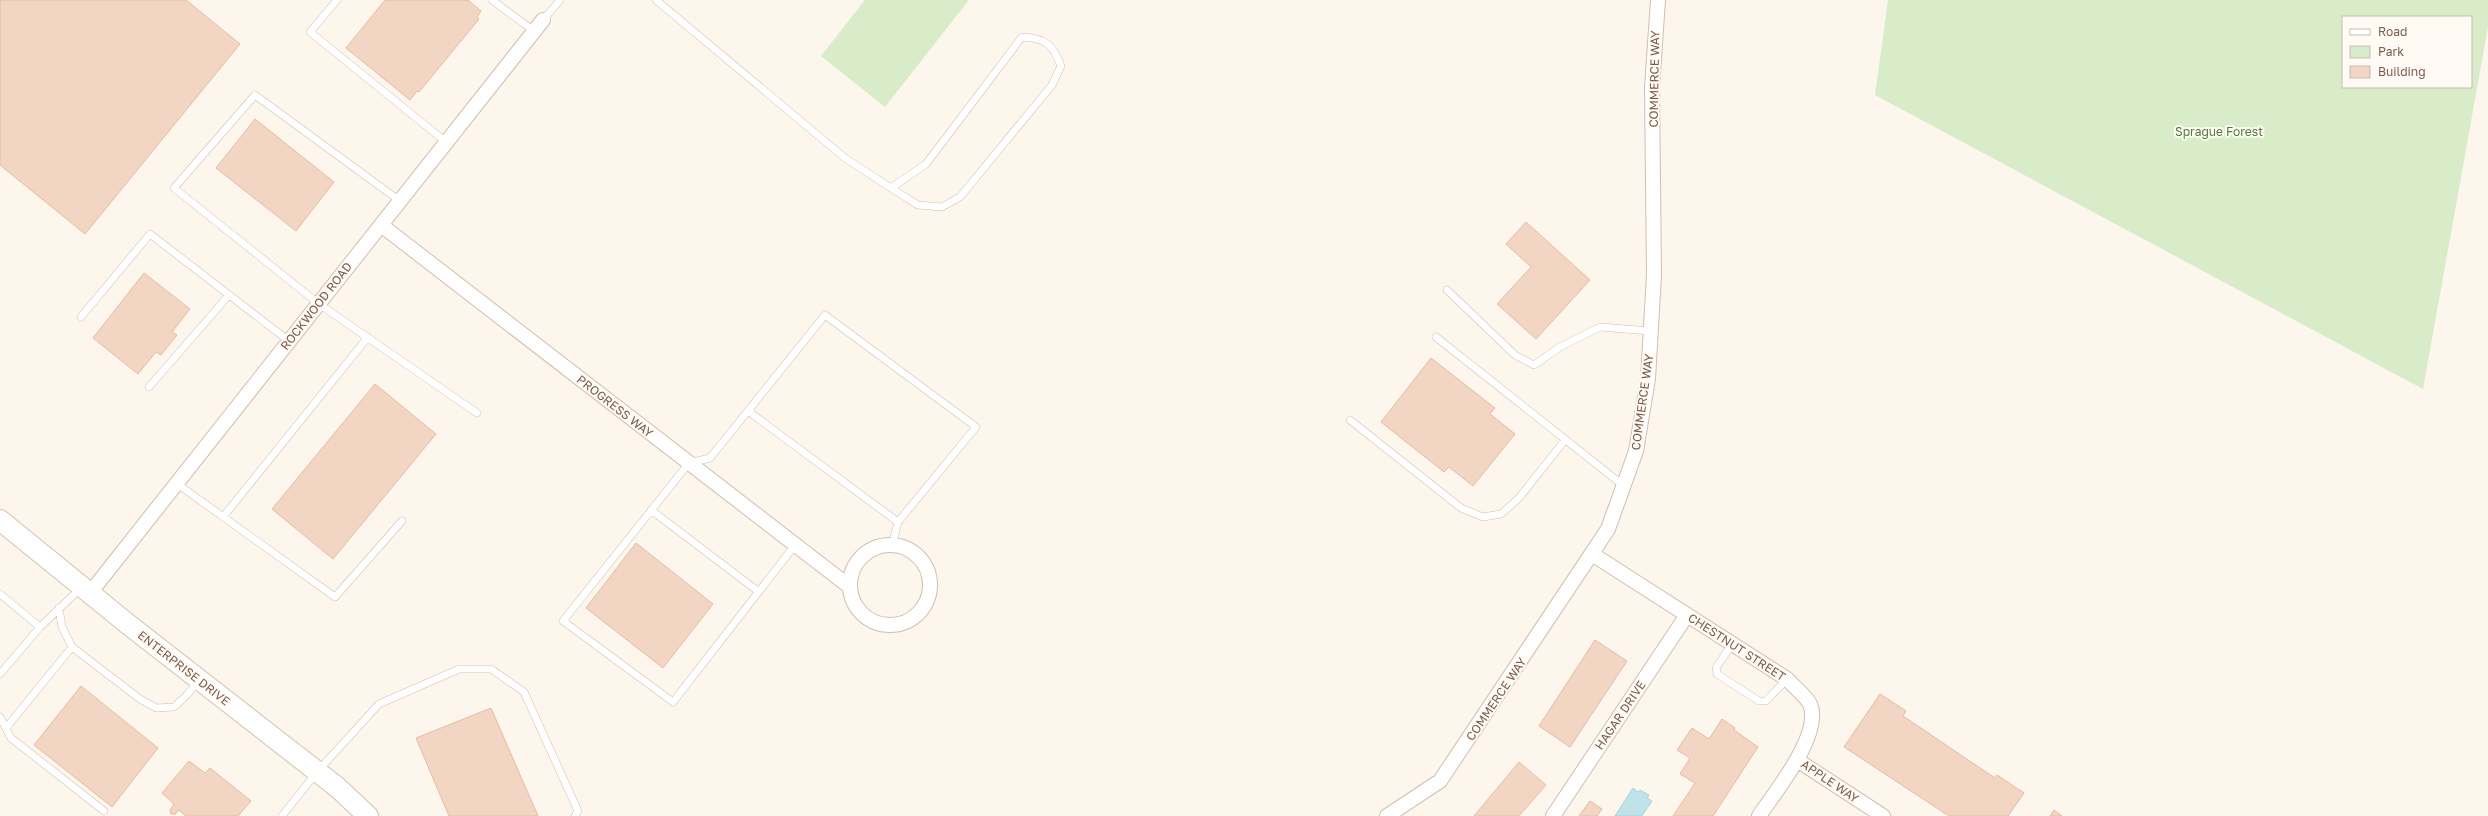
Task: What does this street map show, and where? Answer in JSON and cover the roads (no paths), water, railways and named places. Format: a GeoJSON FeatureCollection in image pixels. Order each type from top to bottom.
{"type":"FeatureCollection","features":[{"type":"Feature","properties":{"kind":"street","name":"COMMERCE WAY"},"geometry":{"type":"LineString","coordinates":[[1387,816],[1440,781],[1608,529],[1636,451],[1648,379],[1654,275],[1652,88],[1658,0]]}},
{"type":"Feature","properties":{"kind":"street","name":"ROCKWOOD ROAD"},"geometry":{"type":"LineString","coordinates":[[86,590],[176,484],[543,20]]}},
{"type":"Feature","properties":{"kind":"street","name":"PROGRESS WAY"},"geometry":{"type":"LineString","coordinates":[[380,225],[850,587]]}},
{"type":"Feature","properties":{"kind":"street","name":"ENTERPRISE DRIVE"},"geometry":{"type":"LineString","coordinates":[[0,520],[199,680],[317,772],[368,816]]}},
{"type":"Feature","properties":{"kind":"street"},"geometry":{"type":"LineString","coordinates":[[892,546],[911,552],[920,560],[926,570],[929,584],[928,597],[921,610],[911,619],[898,624],[878,623],[860,612],[853,601],[850,587],[851,575],[856,564],[864,555],[875,548],[892,546]]}},
{"type":"Feature","properties":{"kind":"street","name":"CHESTNUT STREET"},"geometry":{"type":"LineString","coordinates":[[1592,554],[1787,679],[1810,704],[1812,729],[1797,760],[1759,816]]}},
{"type":"Feature","properties":{"kind":"street","name":"HAGAR DRIVE"},"geometry":{"type":"LineString","coordinates":[[1553,816],[1687,615]]}},
{"type":"Feature","properties":{"kind":"street","name":"APPLE WAY"},"geometry":{"type":"LineString","coordinates":[[1797,760],[1882,816]]}},
{"type":"Feature","properties":{"kind":"lane"},"geometry":{"type":"LineString","coordinates":[[337,0],[310,32],[446,142]]}},
{"type":"Feature","properties":{"kind":"lane"},"geometry":{"type":"LineString","coordinates":[[492,0],[534,31]]}},
{"type":"Feature","properties":{"kind":"lane"},"geometry":{"type":"LineString","coordinates":[[543,20],[560,0]]}},
{"type":"Feature","properties":{"kind":"lane"},"geometry":{"type":"LineString","coordinates":[[656,0],[845,158],[891,188],[918,205],[942,207],[960,197],[1052,85],[1061,66],[1055,50],[1040,38],[1022,37],[926,164],[891,188]]}},
{"type":"Feature","properties":{"kind":"lane"},"geometry":{"type":"LineString","coordinates":[[400,201],[255,95],[174,188],[319,304],[477,413]]}},
{"type":"Feature","properties":{"kind":"lane"},"geometry":{"type":"LineString","coordinates":[[81,317],[150,234],[289,341]]}},
{"type":"Feature","properties":{"kind":"lane"},"geometry":{"type":"LineString","coordinates":[[1447,290],[1515,355],[1534,365],[1560,347],[1600,327],[1650,331]]}},
{"type":"Feature","properties":{"kind":"lane"},"geometry":{"type":"LineString","coordinates":[[149,387],[229,295]]}},
{"type":"Feature","properties":{"kind":"lane"},"geometry":{"type":"LineString","coordinates":[[795,545],[673,702],[563,621],[689,464],[710,458],[825,315],[976,427],[898,522],[892,546]]}},
{"type":"Feature","properties":{"kind":"lane"},"geometry":{"type":"LineString","coordinates":[[223,517],[368,337]]}},
{"type":"Feature","properties":{"kind":"lane"},"geometry":{"type":"LineString","coordinates":[[1436,338],[1624,486]]}},
{"type":"Feature","properties":{"kind":"lane"},"geometry":{"type":"LineString","coordinates":[[748,411],[898,522]]}},
{"type":"Feature","properties":{"kind":"lane"},"geometry":{"type":"LineString","coordinates":[[1350,420],[1461,508],[1483,517],[1501,514],[1519,498],[1566,440]]}},
{"type":"Feature","properties":{"kind":"lane"},"geometry":{"type":"LineString","coordinates":[[176,484],[335,597],[402,521]]}},
{"type":"Feature","properties":{"kind":"lane"},"geometry":{"type":"LineString","coordinates":[[651,510],[759,592]]}},
{"type":"Feature","properties":{"kind":"lane"},"geometry":{"type":"LineString","coordinates":[[0,674],[40,627],[59,608],[86,590]]}},
{"type":"Feature","properties":{"kind":"lane"},"geometry":{"type":"LineString","coordinates":[[0,594],[40,627]]}},
{"type":"Feature","properties":{"kind":"lane"},"geometry":{"type":"LineString","coordinates":[[59,608],[62,626],[72,647],[140,699],[156,708],[174,707],[187,695],[199,680]]}},
{"type":"Feature","properties":{"kind":"lane"},"geometry":{"type":"LineString","coordinates":[[1732,644],[1716,668],[1717,674],[1759,701],[1766,701],[1787,679]]}},
{"type":"Feature","properties":{"kind":"lane"},"geometry":{"type":"LineString","coordinates":[[6,728],[72,647]]}},
{"type":"Feature","properties":{"kind":"lane"},"geometry":{"type":"LineString","coordinates":[[282,816],[317,772],[379,704],[459,669],[491,669],[524,692],[578,811],[575,816]]}},
{"type":"Feature","properties":{"kind":"lane"},"geometry":{"type":"LineString","coordinates":[[0,717],[11,738],[104,811]]}},
{"type":"Feature","properties":{"kind":"water"},"geometry":{"type":"Polygon","coordinates":[[[1633,788],[1638,792],[1640,790],[1649,795],[1647,798],[1652,801],[1642,816],[1615,816],[1633,788]]]}},
{"type":"Feature","properties":{"kind":"park label","name":"Sprague Forest"},"geometry":{"type":"Point","coordinates":[2219,131]}}]}
